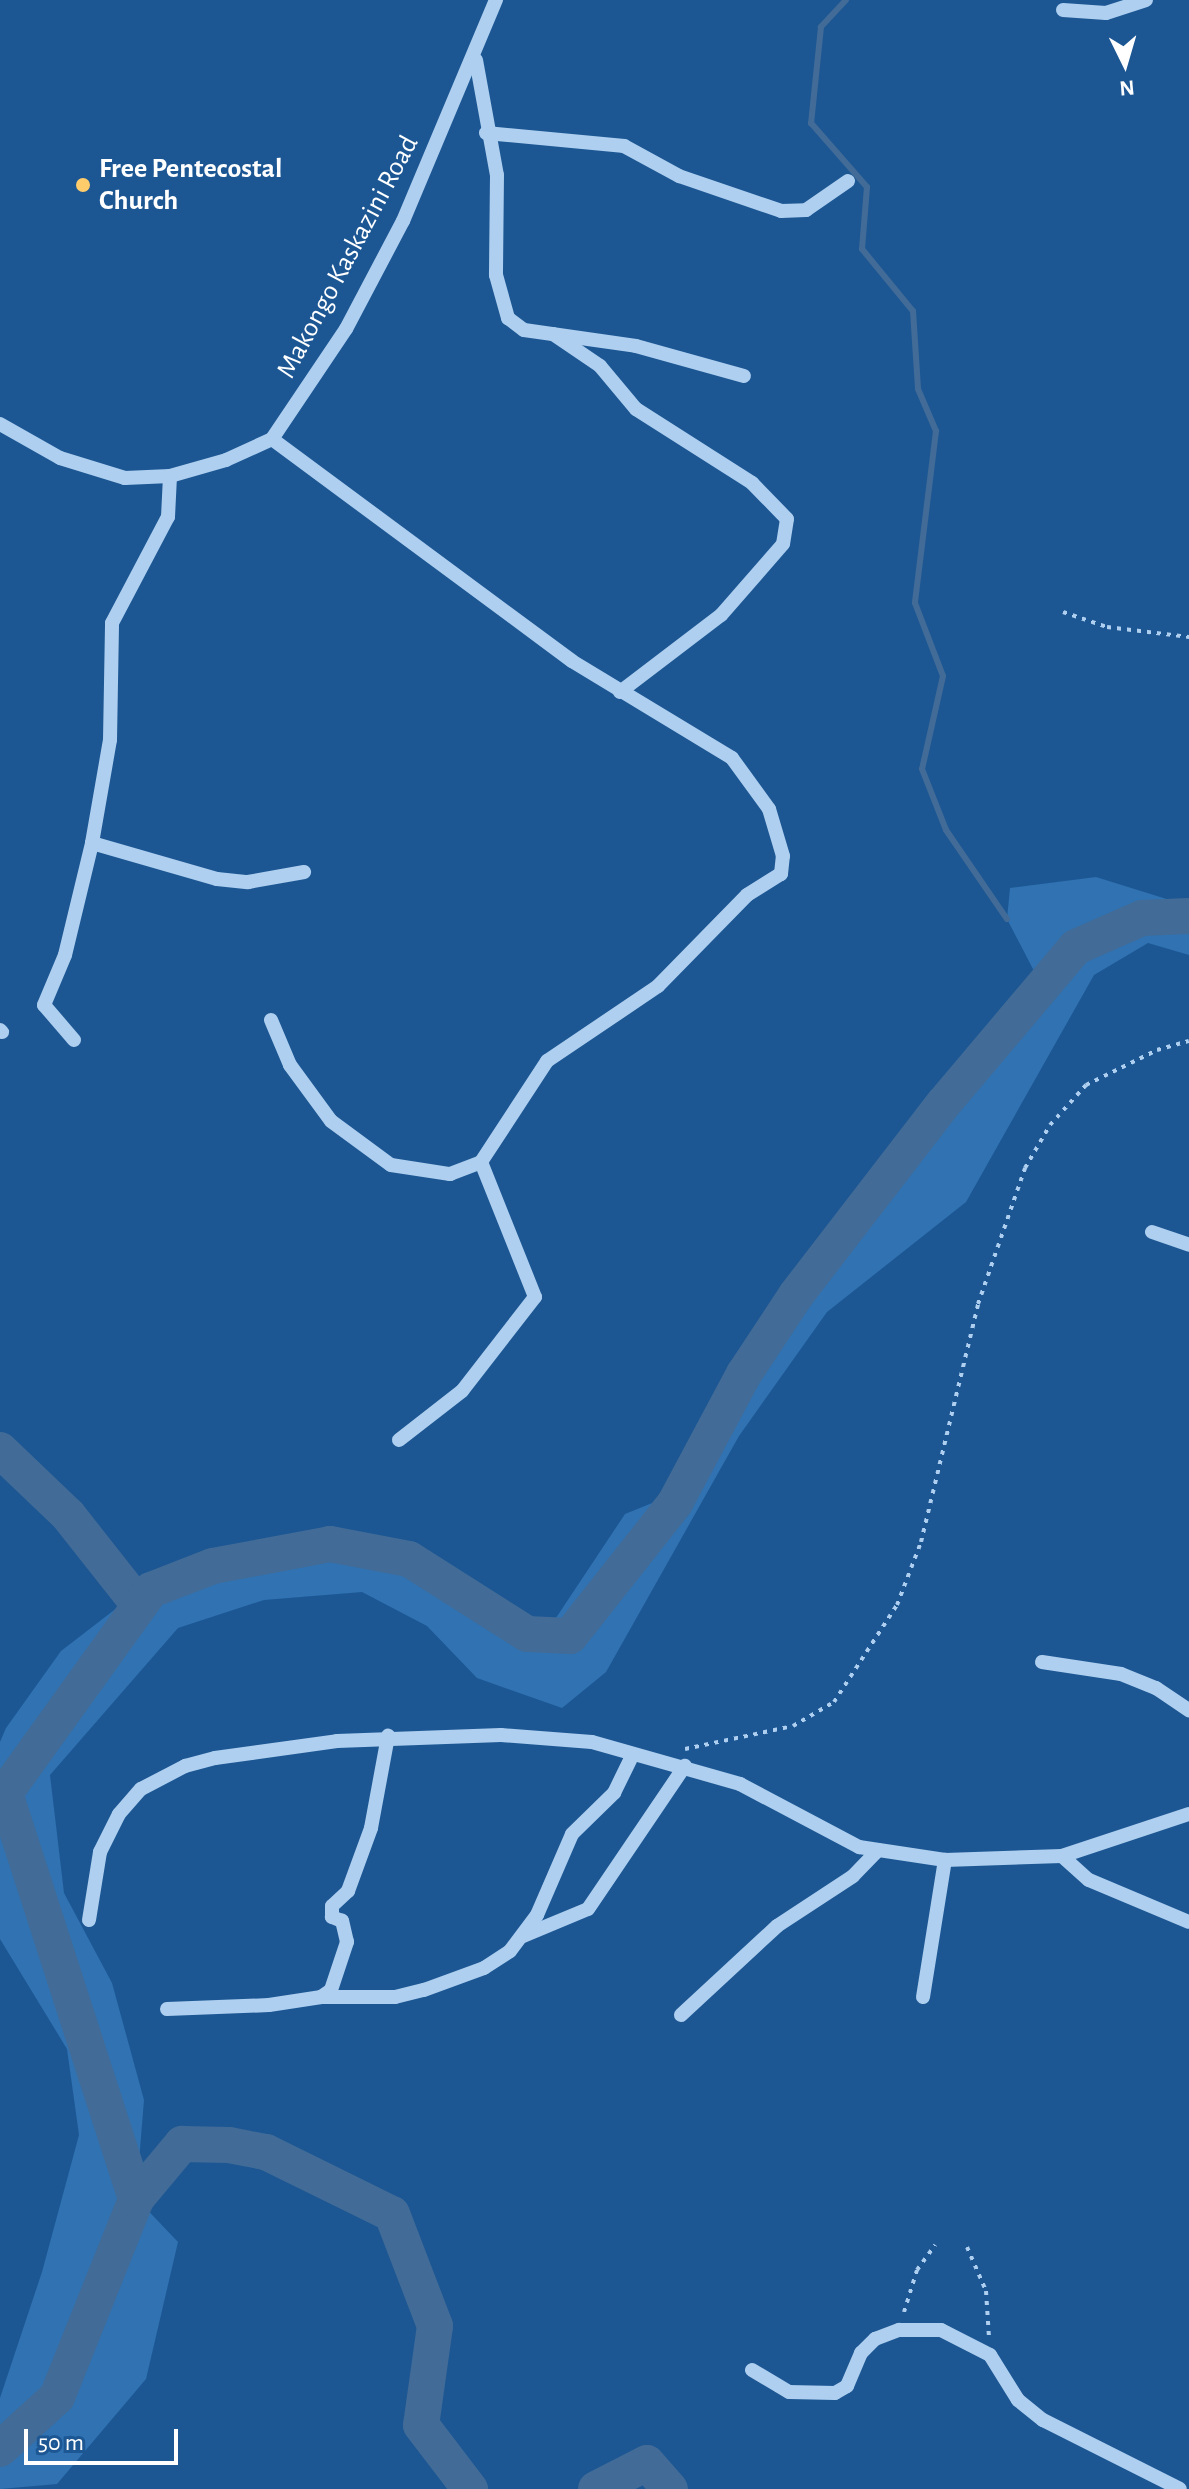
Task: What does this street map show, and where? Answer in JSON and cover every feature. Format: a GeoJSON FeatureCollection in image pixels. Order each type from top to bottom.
{"type":"FeatureCollection","features":[{"type":"Feature","properties":{"kind":"street","name":"Makongo Kaskazini Road"},"geometry":{"type":"LineString","coordinates":[[0,424],[96,472],[170,476],[226,460],[272,439],[303,401],[353,316],[403,221],[496,0]]}},
{"type":"Feature","properties":{"kind":"street"},"geometry":{"type":"LineString","coordinates":[[1063,10],[1106,13],[1146,0]]}},
{"type":"Feature","properties":{"kind":"street"},"geometry":{"type":"LineString","coordinates":[[475,56],[486,133],[497,175],[500,302],[508,318],[524,330],[636,346],[744,376]]}},
{"type":"Feature","properties":{"kind":"street"},"geometry":{"type":"LineString","coordinates":[[486,133],[624,146],[679,176],[781,211],[806,210],[848,181]]}},
{"type":"Feature","properties":{"kind":"street"},"geometry":{"type":"LineString","coordinates":[[553,334],[600,366],[636,409],[752,483],[787,519],[783,544],[721,615],[620,692]]}},
{"type":"Feature","properties":{"kind":"street"},"geometry":{"type":"LineString","coordinates":[[271,1020],[310,1096],[365,1151],[391,1165],[434,1174],[481,1162],[547,1061],[658,986],[747,895],[781,874],[779,831],[745,771],[717,747],[620,692],[272,439]]}},
{"type":"Feature","properties":{"kind":"street"},"geometry":{"type":"LineString","coordinates":[[74,1040],[44,1005],[65,955],[92,843],[110,740],[112,623],[168,517],[170,476]]}},
{"type":"Feature","properties":{"kind":"street"},"geometry":{"type":"LineString","coordinates":[[92,843],[217,879],[248,882],[304,872]]}},
{"type":"Feature","properties":{"kind":"street"},"geometry":{"type":"LineString","coordinates":[[399,1440],[462,1391],[535,1297],[481,1162]]}},
{"type":"Feature","properties":{"kind":"street"},"geometry":{"type":"LineString","coordinates":[[1152,1232],[1189,1245]]}},
{"type":"Feature","properties":{"kind":"street"},"geometry":{"type":"LineString","coordinates":[[1042,1662],[1121,1674],[1156,1688],[1189,1710]]}},
{"type":"Feature","properties":{"kind":"street"},"geometry":{"type":"LineString","coordinates":[[321,1997],[331,1990],[344,1959],[346,1933],[342,1921],[332,1917],[332,1906],[348,1891],[371,1828],[388,1736]]}},
{"type":"Feature","properties":{"kind":"street"},"geometry":{"type":"LineString","coordinates":[[89,1920],[100,1852],[119,1814],[141,1789],[185,1766],[215,1758],[388,1736],[549,1736],[633,1754],[685,1766],[770,1797],[829,1835],[878,1850],[945,1860],[1062,1856],[1189,1814]]}},
{"type":"Feature","properties":{"kind":"street"},"geometry":{"type":"LineString","coordinates":[[523,1937],[572,1834],[614,1793],[633,1754]]}},
{"type":"Feature","properties":{"kind":"street"},"geometry":{"type":"LineString","coordinates":[[167,2009],[321,1997],[395,1997],[484,1968],[523,1937],[588,1909],[685,1766]]}},
{"type":"Feature","properties":{"kind":"street"},"geometry":{"type":"LineString","coordinates":[[681,2015],[777,1926],[853,1876],[878,1850]]}},
{"type":"Feature","properties":{"kind":"street"},"geometry":{"type":"LineString","coordinates":[[1062,1856],[1089,1880],[1189,1922]]}},
{"type":"Feature","properties":{"kind":"street"},"geometry":{"type":"LineString","coordinates":[[923,1997],[945,1860]]}},
{"type":"Feature","properties":{"kind":"street"},"geometry":{"type":"LineString","coordinates":[[752,2370],[789,2392],[835,2393],[847,2386],[868,2346],[899,2330],[941,2330],[990,2355],[1018,2400],[1043,2420],[1180,2489]]}},
{"type":"Feature","properties":{"kind":"path"},"geometry":{"type":"LineString","coordinates":[[1063,612],[1107,627],[1189,637]]}},
{"type":"Feature","properties":{"kind":"path"},"geometry":{"type":"LineString","coordinates":[[682,1749],[793,1726],[834,1702],[897,1605],[921,1542],[978,1304],[1025,1168],[1050,1125],[1086,1085],[1157,1050],[1189,1041]]}},
{"type":"Feature","properties":{"kind":"path"},"geometry":{"type":"LineString","coordinates":[[899,2330],[917,2270],[935,2245]]}},
{"type":"Feature","properties":{"kind":"path"},"geometry":{"type":"LineString","coordinates":[[967,2247],[986,2291],[990,2355]]}},
{"type":"Feature","properties":{"kind":"shaded area"},"geometry":{"type":"Polygon","coordinates":[[[1096,877],[1189,906],[1189,955],[1148,943],[1094,975],[966,1202],[827,1312],[739,1436],[606,1672],[562,1708],[477,1678],[427,1626],[362,1592],[264,1600],[178,1628],[50,1775],[64,1893],[112,1983],[144,2100],[136,2198],[178,2242],[146,2379],[57,2484],[0,2489],[0,2398],[42,2272],[79,2135],[67,2049],[0,1939],[0,1742],[6,1728],[61,1651],[157,1577],[249,1551],[395,1553],[538,1645],[625,1514],[682,1491],[789,1301],[892,1183],[913,1134],[960,1094],[1034,971],[1007,919],[1010,888],[1096,877]]]}},
{"type":"Feature","properties":{"kind":"waterway"},"geometry":{"type":"LineString","coordinates":[[846,0],[821,27],[811,123],[867,187],[862,249],[913,311],[918,389],[936,431],[915,603],[943,676],[922,769],[946,830],[1007,919]]}},
{"type":"Feature","properties":{"kind":"waterway"},"geometry":{"type":"LineString","coordinates":[[0,2449],[57,2397],[136,2199],[5,1793],[151,1590],[213,1566],[330,1544],[409,1559],[527,1634],[570,1636],[675,1503],[744,1374],[796,1295],[944,1103],[1076,947],[1142,918],[1189,916]]}},
{"type":"Feature","properties":{"kind":"waterway"},"geometry":{"type":"LineString","coordinates":[[0,1450],[68,1515],[132,1596]]}},
{"type":"Feature","properties":{"kind":"waterway"},"geometry":{"type":"LineString","coordinates":[[136,2199],[182,2144],[229,2145],[266,2152],[392,2214],[435,2326],[421,2425],[470,2489]]}},
{"type":"Feature","properties":{"kind":"waterway"},"geometry":{"type":"LineString","coordinates":[[596,2489],[647,2463],[670,2489]]}},
{"type":"Feature","properties":{"kind":"place","name":"Free Pentecostal Church"},"geometry":{"type":"Point","coordinates":[83,185]}}]}
